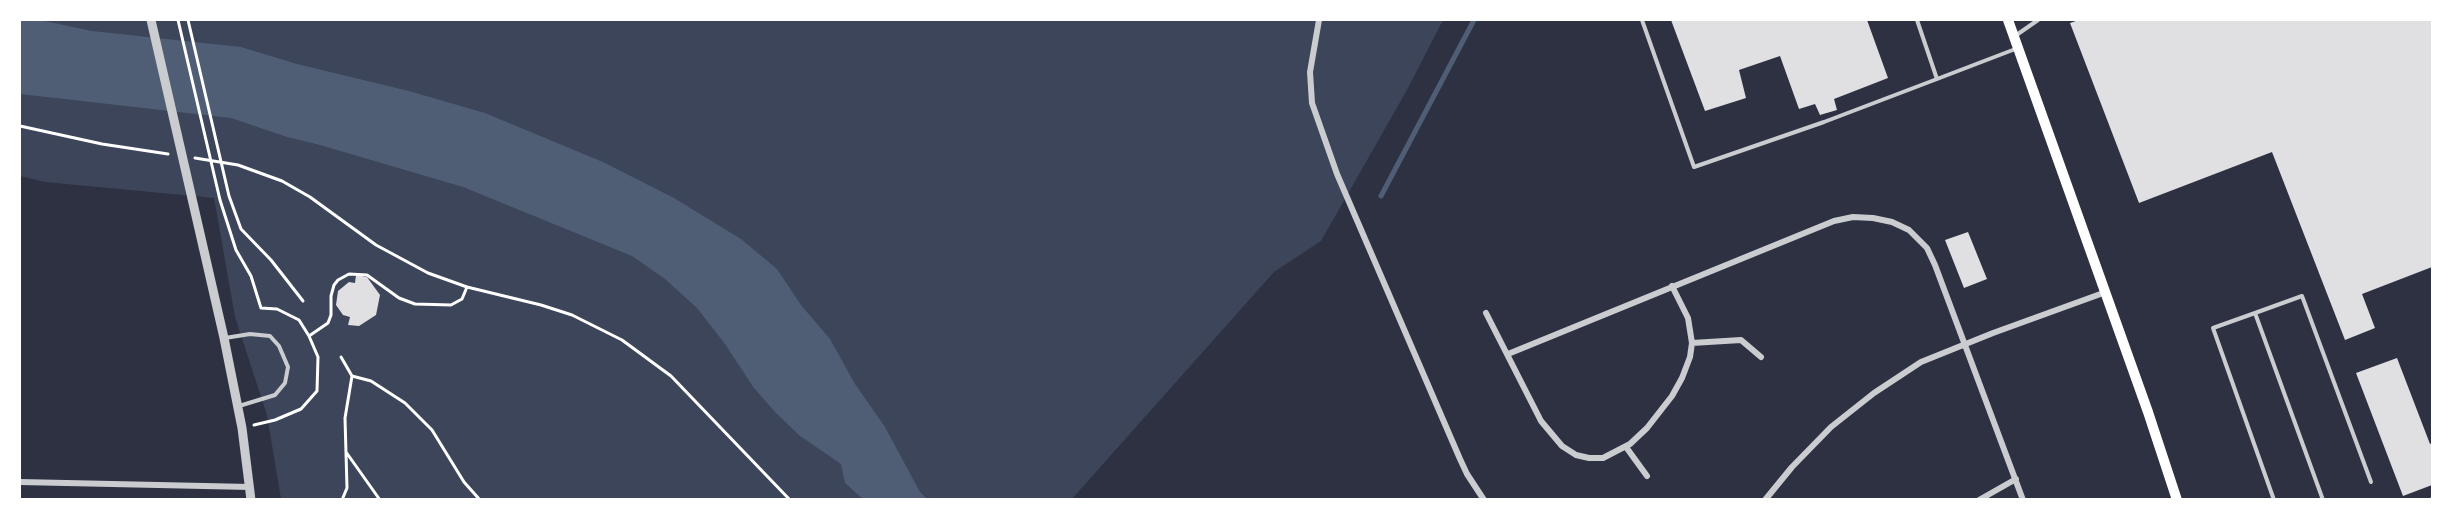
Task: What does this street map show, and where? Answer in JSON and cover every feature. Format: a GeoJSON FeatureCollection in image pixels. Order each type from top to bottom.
{"type":"FeatureCollection","features":[{"type":"Feature","properties":{"kind":"main road"},"geometry":{"type":"LineString","coordinates":[[2008,20],[2106,292],[2177,500]]}},
{"type":"Feature","properties":{"kind":"street"},"geometry":{"type":"LineString","coordinates":[[151,20],[224,338],[238,406],[251,500]]}},
{"type":"Feature","properties":{"kind":"street"},"geometry":{"type":"LineString","coordinates":[[1319,20],[1310,72],[1311,103],[1337,174],[1460,459],[1484,500]]}},
{"type":"Feature","properties":{"kind":"street"},"geometry":{"type":"LineString","coordinates":[[1508,354],[1834,221],[1853,217],[1892,222],[1909,230],[1927,248],[2023,500]]}},
{"type":"Feature","properties":{"kind":"street"},"geometry":{"type":"LineString","coordinates":[[1486,312],[1541,421],[1562,446],[1576,455],[1594,459],[1603,458],[1626,447],[1647,428],[1672,396],[1690,357],[1692,343],[1688,318],[1672,286]]}},
{"type":"Feature","properties":{"kind":"street"},"geometry":{"type":"LineString","coordinates":[[1765,500],[1792,467],[1831,428],[1874,393],[1921,362],[2106,292]]}},
{"type":"Feature","properties":{"kind":"street"},"geometry":{"type":"LineString","coordinates":[[1692,343],[1741,340],[1761,357]]}},
{"type":"Feature","properties":{"kind":"street"},"geometry":{"type":"LineString","coordinates":[[1626,447],[1647,476]]}},
{"type":"Feature","properties":{"kind":"street"},"geometry":{"type":"LineString","coordinates":[[1979,500],[2016,478]]}},
{"type":"Feature","properties":{"kind":"street"},"geometry":{"type":"LineString","coordinates":[[20,482],[250,487]]}},
{"type":"Feature","properties":{"kind":"lane"},"geometry":{"type":"LineString","coordinates":[[1642,20],[1694,167],[1824,122],[2018,47]]}},
{"type":"Feature","properties":{"kind":"lane"},"geometry":{"type":"LineString","coordinates":[[1917,20],[1937,79]]}},
{"type":"Feature","properties":{"kind":"lane"},"geometry":{"type":"LineString","coordinates":[[2014,36],[2038,20]]}},
{"type":"Feature","properties":{"kind":"lane"},"geometry":{"type":"LineString","coordinates":[[2274,500],[2213,328],[2302,296],[2371,482]]}},
{"type":"Feature","properties":{"kind":"lane"},"geometry":{"type":"LineString","coordinates":[[2255,313],[2324,500]]}},
{"type":"Feature","properties":{"kind":"lane"},"geometry":{"type":"LineString","coordinates":[[224,338],[250,334],[270,336],[279,346],[288,367],[285,383],[275,394],[238,406]]}},
{"type":"Feature","properties":{"kind":"path"},"geometry":{"type":"LineString","coordinates":[[178,20],[220,200]]}},
{"type":"Feature","properties":{"kind":"path"},"geometry":{"type":"LineString","coordinates":[[188,20],[229,196],[241,229],[271,260],[303,301]]}},
{"type":"Feature","properties":{"kind":"path"},"geometry":{"type":"LineString","coordinates":[[20,126],[102,144],[174,155]]}},
{"type":"Feature","properties":{"kind":"path"},"geometry":{"type":"LineString","coordinates":[[184,156],[238,165],[282,182],[310,197],[360,235],[390,254],[428,273],[466,287],[572,315],[604,330],[638,350],[684,389],[790,500]]}},
{"type":"Feature","properties":{"kind":"path"},"geometry":{"type":"LineString","coordinates":[[309,336],[328,323],[334,285],[349,274],[368,275],[399,298],[415,304],[452,305],[462,299],[466,287]]}},
{"type":"Feature","properties":{"kind":"path"},"geometry":{"type":"LineString","coordinates":[[341,357],[352,375],[345,418],[347,488],[342,500]]}},
{"type":"Feature","properties":{"kind":"path"},"geometry":{"type":"LineString","coordinates":[[352,375],[371,381],[412,410],[432,430],[464,482],[480,500]]}},
{"type":"Feature","properties":{"kind":"path"},"geometry":{"type":"LineString","coordinates":[[346,452],[380,500]]}},
{"type":"Feature","properties":{"kind":"shaded area"},"geometry":{"type":"Polygon","coordinates":[[[20,20],[1443,20],[1407,90],[1321,241],[1274,272],[1071,500],[281,499],[267,415],[235,317],[214,198],[45,182],[20,176],[20,20]]]}},
{"type":"Feature","properties":{"kind":"shaded area"},"geometry":{"type":"Polygon","coordinates":[[[20,20],[45,21],[92,31],[241,47],[297,64],[409,91],[485,113],[603,162],[674,198],[741,239],[777,269],[801,305],[830,339],[855,384],[885,427],[920,492],[927,499],[863,499],[845,483],[841,464],[800,436],[754,388],[725,344],[697,308],[665,279],[632,256],[463,187],[287,137],[231,118],[20,94],[20,20]]]}},
{"type":"Feature","properties":{"kind":"building"},"geometry":{"type":"Polygon","coordinates":[[[1671,20],[1867,20],[1888,78],[1834,99],[1837,110],[1820,115],[1815,104],[1799,109],[1780,56],[1739,70],[1746,98],[1705,111],[1671,20]]]}},
{"type":"Feature","properties":{"kind":"building"},"geometry":{"type":"Polygon","coordinates":[[[2079,20],[2432,20],[2432,267],[2362,294],[2375,328],[2345,340],[2272,152],[2139,203],[2070,23],[2079,20]]]}},
{"type":"Feature","properties":{"kind":"building"},"geometry":{"type":"Polygon","coordinates":[[[1968,232],[1987,279],[1964,288],[1945,240],[1968,232]]]}},
{"type":"Feature","properties":{"kind":"building"},"geometry":{"type":"Polygon","coordinates":[[[356,275],[367,277],[380,295],[376,315],[359,326],[348,325],[350,317],[343,315],[336,305],[338,291],[349,282],[355,283],[356,275]]]}},
{"type":"Feature","properties":{"kind":"building"},"geometry":{"type":"Polygon","coordinates":[[[2397,358],[2430,444],[2432,443],[2432,485],[2403,496],[2356,373],[2397,358]]]}},
{"type":"Feature","properties":{"kind":"waterway"},"geometry":{"type":"LineString","coordinates":[[1381,196],[1474,20]]}}]}
